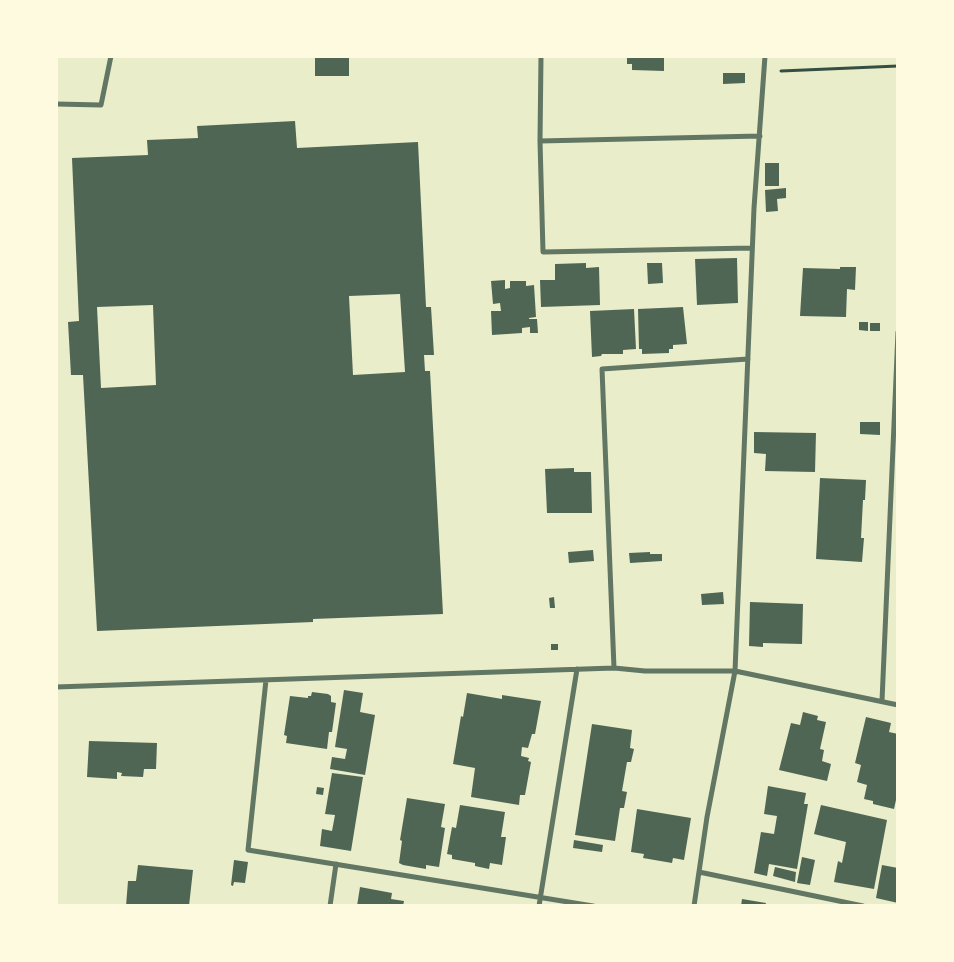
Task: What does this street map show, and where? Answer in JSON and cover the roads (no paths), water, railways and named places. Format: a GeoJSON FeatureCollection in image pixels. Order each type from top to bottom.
{"type":"FeatureCollection","features":[{"type":"Feature","properties":{"kind":"street"},"geometry":{"type":"LineString","coordinates":[[56,104],[101,105],[111,56]]}},
{"type":"Feature","properties":{"kind":"street"},"geometry":{"type":"LineString","coordinates":[[540,56],[543,252],[752,248]]}},
{"type":"Feature","properties":{"kind":"street"},"geometry":{"type":"LineString","coordinates":[[694,906],[707,818],[734,671],[752,248],[765,56]]}},
{"type":"Feature","properties":{"kind":"street"},"geometry":{"type":"LineString","coordinates":[[540,140],[760,136]]}},
{"type":"Feature","properties":{"kind":"street"},"geometry":{"type":"LineString","coordinates":[[882,701],[898,332]]}},
{"type":"Feature","properties":{"kind":"street"},"geometry":{"type":"LineString","coordinates":[[614,668],[602,369],[748,359]]}},
{"type":"Feature","properties":{"kind":"street"},"geometry":{"type":"LineString","coordinates":[[56,687],[614,668],[645,671],[734,671],[898,705]]}},
{"type":"Feature","properties":{"kind":"street"},"geometry":{"type":"LineString","coordinates":[[539,906],[577,669]]}},
{"type":"Feature","properties":{"kind":"street"},"geometry":{"type":"LineString","coordinates":[[266,680],[248,850],[593,906]]}},
{"type":"Feature","properties":{"kind":"street"},"geometry":{"type":"LineString","coordinates":[[330,906],[336,864]]}},
{"type":"Feature","properties":{"kind":"street"},"geometry":{"type":"LineString","coordinates":[[699,872],[863,906]]}}]}
